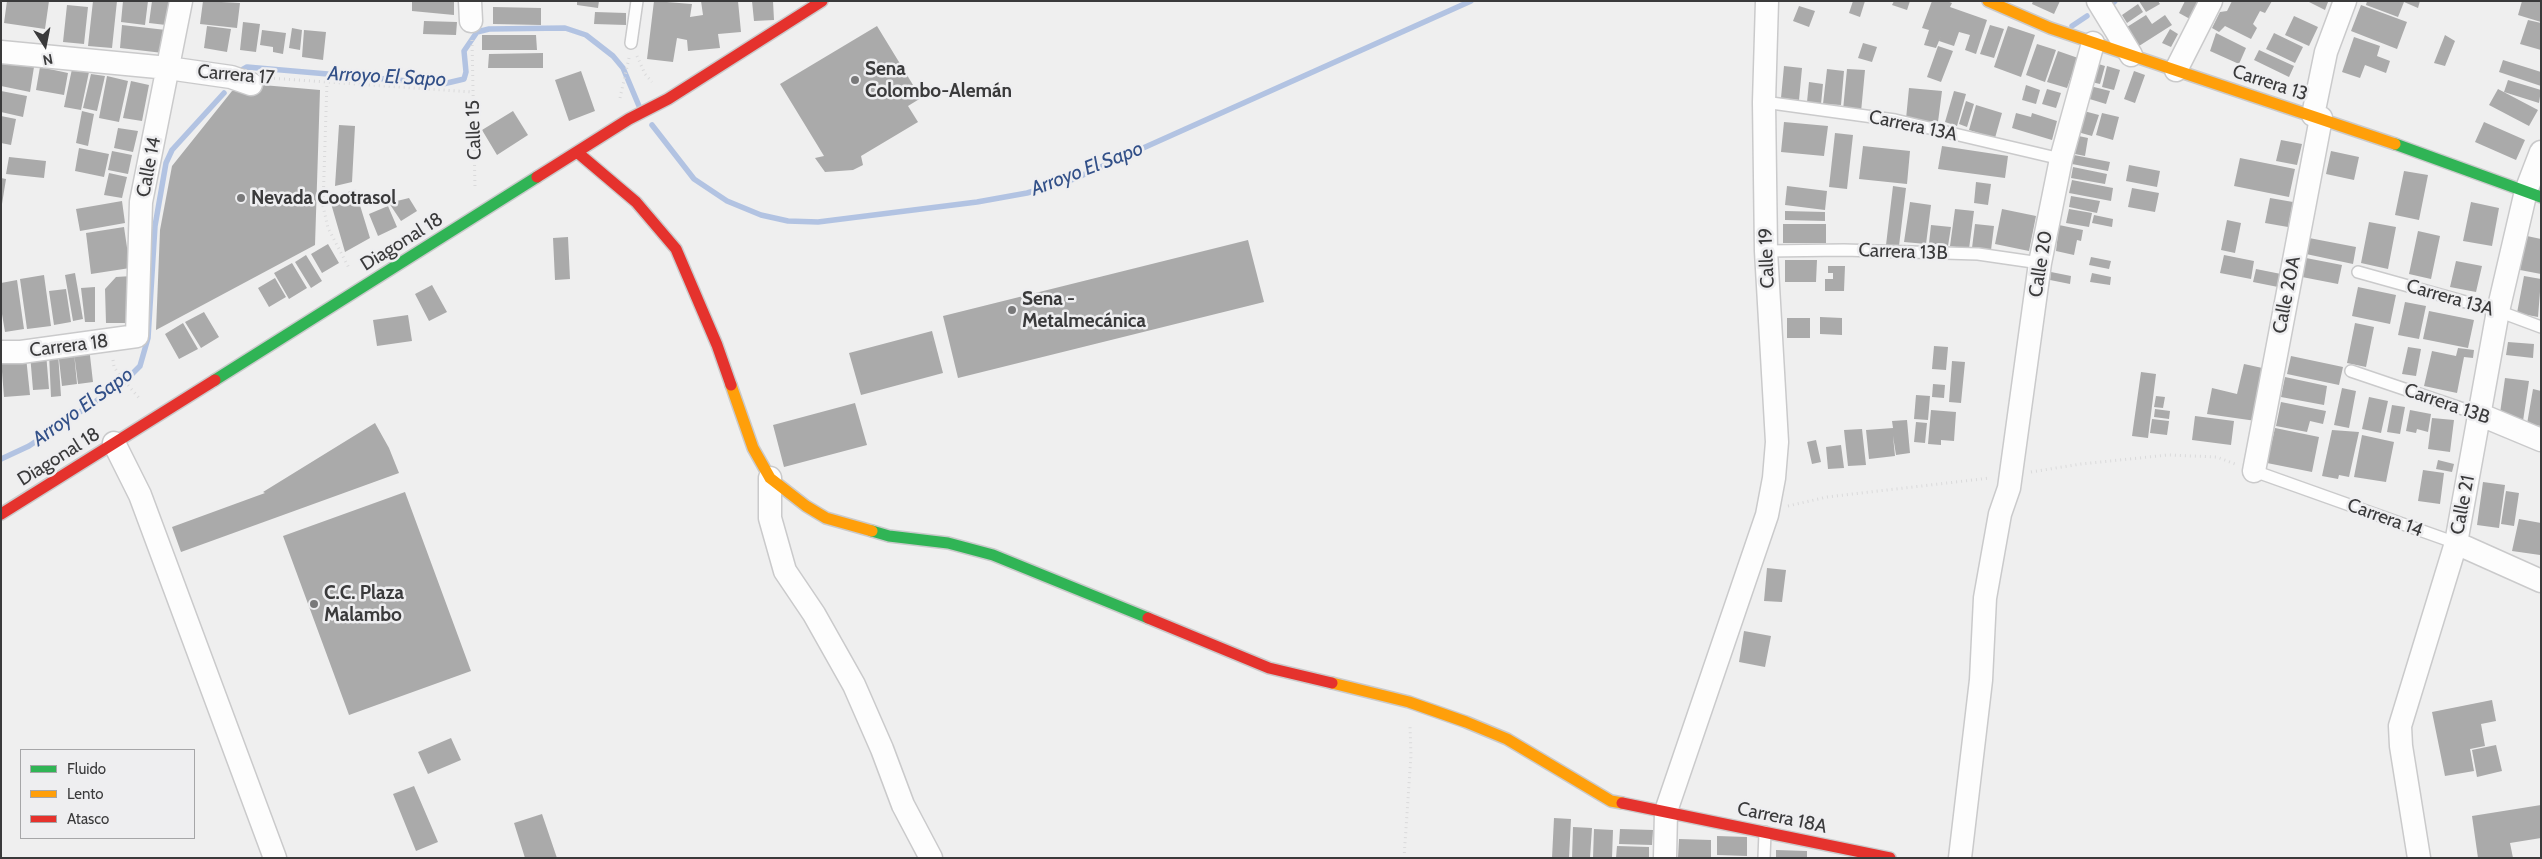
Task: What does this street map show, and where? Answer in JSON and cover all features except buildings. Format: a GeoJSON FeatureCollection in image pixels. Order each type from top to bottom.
{"type":"FeatureCollection","features":[{"type":"Feature","properties":{"kind":"street","name":"Calle 14"},"geometry":{"type":"LineString","coordinates":[[137,336],[142,202],[181,1]]}},
{"type":"Feature","properties":{"kind":"street","name":"Diagonal 18"},"geometry":{"type":"LineString","coordinates":[[1,514],[576,152],[629,119],[664,102],[822,1]]}},
{"type":"Feature","properties":{"kind":"street","name":"Calle 19"},"geometry":{"type":"LineString","coordinates":[[1666,811],[1767,515],[1777,442],[1766,251],[1764,102],[1767,1]]}},
{"type":"Feature","properties":{"kind":"street","name":"Carrera 13"},"geometry":{"type":"LineString","coordinates":[[1988,1],[2050,28],[2092,43],[2317,117],[2534,194]]}},
{"type":"Feature","properties":{"kind":"street"},"geometry":{"type":"LineString","coordinates":[[2176,70],[2211,1]]}},
{"type":"Feature","properties":{"kind":"street","name":"Calle 20A"},"geometry":{"type":"LineString","coordinates":[[2254,471],[2317,117],[2326,52],[2345,1]]}},
{"type":"Feature","properties":{"kind":"street"},"geometry":{"type":"LineString","coordinates":[[2103,9],[2130,55]]}},
{"type":"Feature","properties":{"kind":"street","name":"Calle 20"},"geometry":{"type":"LineString","coordinates":[[1960,858],[1981,680],[1985,598],[2000,514],[2009,488],[2040,263],[2060,159],[2092,43]]}},
{"type":"Feature","properties":{"kind":"street","name":"Carrera 17"},"geometry":{"type":"LineString","coordinates":[[1,52],[168,68],[241,80]]}},
{"type":"Feature","properties":{"kind":"street"},"geometry":{"type":"LineString","coordinates":[[576,152],[636,202],[676,250],[717,345],[753,448],[770,478],[770,518],[785,571],[814,614],[854,685],[882,749],[903,805],[931,858]]}},
{"type":"Feature","properties":{"kind":"street","name":"Calle 21"},"geometry":{"type":"LineString","coordinates":[[2419,858],[2401,746],[2400,726],[2456,543],[2498,311],[2534,194],[2541,152]]}},
{"type":"Feature","properties":{"kind":"street","name":"Carrera 18"},"geometry":{"type":"LineString","coordinates":[[1,352],[30,351],[137,336]]}},
{"type":"Feature","properties":{"kind":"street","name":"Carrera 13B"},"geometry":{"type":"LineString","coordinates":[[2480,415],[2541,440]]}},
{"type":"Feature","properties":{"kind":"street"},"geometry":{"type":"LineString","coordinates":[[114,443],[140,496],[275,858]]}},
{"type":"Feature","properties":{"kind":"street","name":"Carrera 18A"},"geometry":{"type":"LineString","coordinates":[[770,478],[806,506],[826,518],[890,536],[948,543],[993,555],[1269,668],[1409,702],[1466,722],[1507,739],[1611,801],[1765,832],[1856,855],[1890,858]]}},
{"type":"Feature","properties":{"kind":"street","name":"Carrera 14"},"geometry":{"type":"LineString","coordinates":[[2456,543],[2541,581]]}},
{"type":"Feature","properties":{"kind":"street"},"geometry":{"type":"LineString","coordinates":[[1665,858],[1666,811]]}},
{"type":"Feature","properties":{"kind":"lane"},"geometry":{"type":"LineString","coordinates":[[631,44],[637,1]]}},
{"type":"Feature","properties":{"kind":"lane","name":"Carrera 13A"},"geometry":{"type":"LineString","coordinates":[[1764,102],[1895,120],[2060,159]]}},
{"type":"Feature","properties":{"kind":"lane","name":"Carrera 13B"},"geometry":{"type":"LineString","coordinates":[[1766,251],[1844,250],[1978,254],[2040,263]]}},
{"type":"Feature","properties":{"kind":"lane","name":"Carrera 13A"},"geometry":{"type":"LineString","coordinates":[[2358,272],[2498,311],[2541,327]]}},
{"type":"Feature","properties":{"kind":"lane","name":"Carrera 13B"},"geometry":{"type":"LineString","coordinates":[[2351,371],[2480,415]]}},
{"type":"Feature","properties":{"kind":"lane","name":"Carrera 14"},"geometry":{"type":"LineString","coordinates":[[2254,471],[2456,543]]}},
{"type":"Feature","properties":{"kind":"lane"},"geometry":{"type":"LineString","coordinates":[[1764,858],[1765,832]]}},
{"type":"Feature","properties":{"kind":"path","name":"Calle 15"},"geometry":{"type":"LineString","coordinates":[[472,44],[476,215]]}},
{"type":"Feature","properties":{"kind":"path"},"geometry":{"type":"LineString","coordinates":[[631,44],[645,74],[664,102]]}},
{"type":"Feature","properties":{"kind":"path"},"geometry":{"type":"LineString","coordinates":[[624,85],[628,64]]}},
{"type":"Feature","properties":{"kind":"path","name":"Carrera 17"},"geometry":{"type":"LineString","coordinates":[[241,80],[327,81],[472,92]]}},
{"type":"Feature","properties":{"kind":"path"},"geometry":{"type":"LineString","coordinates":[[327,81],[324,206],[328,228],[344,261],[361,288]]}},
{"type":"Feature","properties":{"kind":"path"},"geometry":{"type":"LineString","coordinates":[[121,377],[129,386]]}},
{"type":"Feature","properties":{"kind":"path"},"geometry":{"type":"LineString","coordinates":[[1404,858],[1411,755],[1409,702]]}},
{"type":"Feature","properties":{"kind":"waterway","name":"Arroyo El Sapo"},"geometry":{"type":"LineString","coordinates":[[652,125],[694,179],[727,201],[761,215],[788,221],[818,222],[977,202],[1027,193],[1074,179],[1471,1]]}},
{"type":"Feature","properties":{"kind":"waterway","name":"Arroyo El Sapo"},"geometry":{"type":"LineString","coordinates":[[2072,26],[2087,16]]}},
{"type":"Feature","properties":{"kind":"waterway","name":"Arroyo El Sapo"},"geometry":{"type":"LineString","coordinates":[[240,71],[247,67],[443,84],[464,79],[466,72],[464,51],[477,32],[489,29],[565,28],[586,35],[613,56],[623,68],[639,106]]}},
{"type":"Feature","properties":{"kind":"waterway","name":"Arroyo El Sapo"},"geometry":{"type":"LineString","coordinates":[[1,459],[29,446],[123,383],[140,366],[148,338],[155,226],[166,163],[172,150],[224,93]]}},
{"type":"Feature","properties":{"kind":"traffic: fast"},"geometry":{"type":"LineString","coordinates":[[2395,144],[2541,197]]}},
{"type":"Feature","properties":{"kind":"traffic: fast"},"geometry":{"type":"LineString","coordinates":[[215,380],[537,177]]}},
{"type":"Feature","properties":{"kind":"traffic: fast"},"geometry":{"type":"LineString","coordinates":[[872,531],[889,536],[948,543],[993,555],[1148,618]]}},
{"type":"Feature","properties":{"kind":"traffic: slow"},"geometry":{"type":"LineString","coordinates":[[1988,1],[2050,28],[2395,144]]}},
{"type":"Feature","properties":{"kind":"traffic: slow"},"geometry":{"type":"LineString","coordinates":[[731,385],[753,448],[770,478],[806,506],[826,518],[872,531]]}},
{"type":"Feature","properties":{"kind":"traffic: slow"},"geometry":{"type":"LineString","coordinates":[[1332,683],[1409,702],[1466,722],[1507,739],[1611,801],[1622,803]]}},
{"type":"Feature","properties":{"kind":"traffic: jam"},"geometry":{"type":"LineString","coordinates":[[537,177],[629,119],[668,99],[822,1]]}},
{"type":"Feature","properties":{"kind":"traffic: jam"},"geometry":{"type":"LineString","coordinates":[[577,152],[636,202],[676,249],[717,345],[731,385]]}},
{"type":"Feature","properties":{"kind":"traffic: jam"},"geometry":{"type":"LineString","coordinates":[[1,514],[215,380]]}},
{"type":"Feature","properties":{"kind":"traffic: jam"},"geometry":{"type":"LineString","coordinates":[[1148,618],[1269,668],[1332,683]]}},
{"type":"Feature","properties":{"kind":"traffic: jam"},"geometry":{"type":"LineString","coordinates":[[1622,803],[1890,858]]}},
{"type":"Feature","properties":{"kind":"place","name":"Sena Colombo-Alemán"},"geometry":{"type":"Point","coordinates":[855,80]}},
{"type":"Feature","properties":{"kind":"place","name":"Nevada Cootrasol"},"geometry":{"type":"Point","coordinates":[241,198]}},
{"type":"Feature","properties":{"kind":"place","name":"Sena - Metalmecánica"},"geometry":{"type":"Point","coordinates":[1012,310]}},
{"type":"Feature","properties":{"kind":"place","name":"C.C. Plaza Malambo"},"geometry":{"type":"Point","coordinates":[314,604]}}]}
